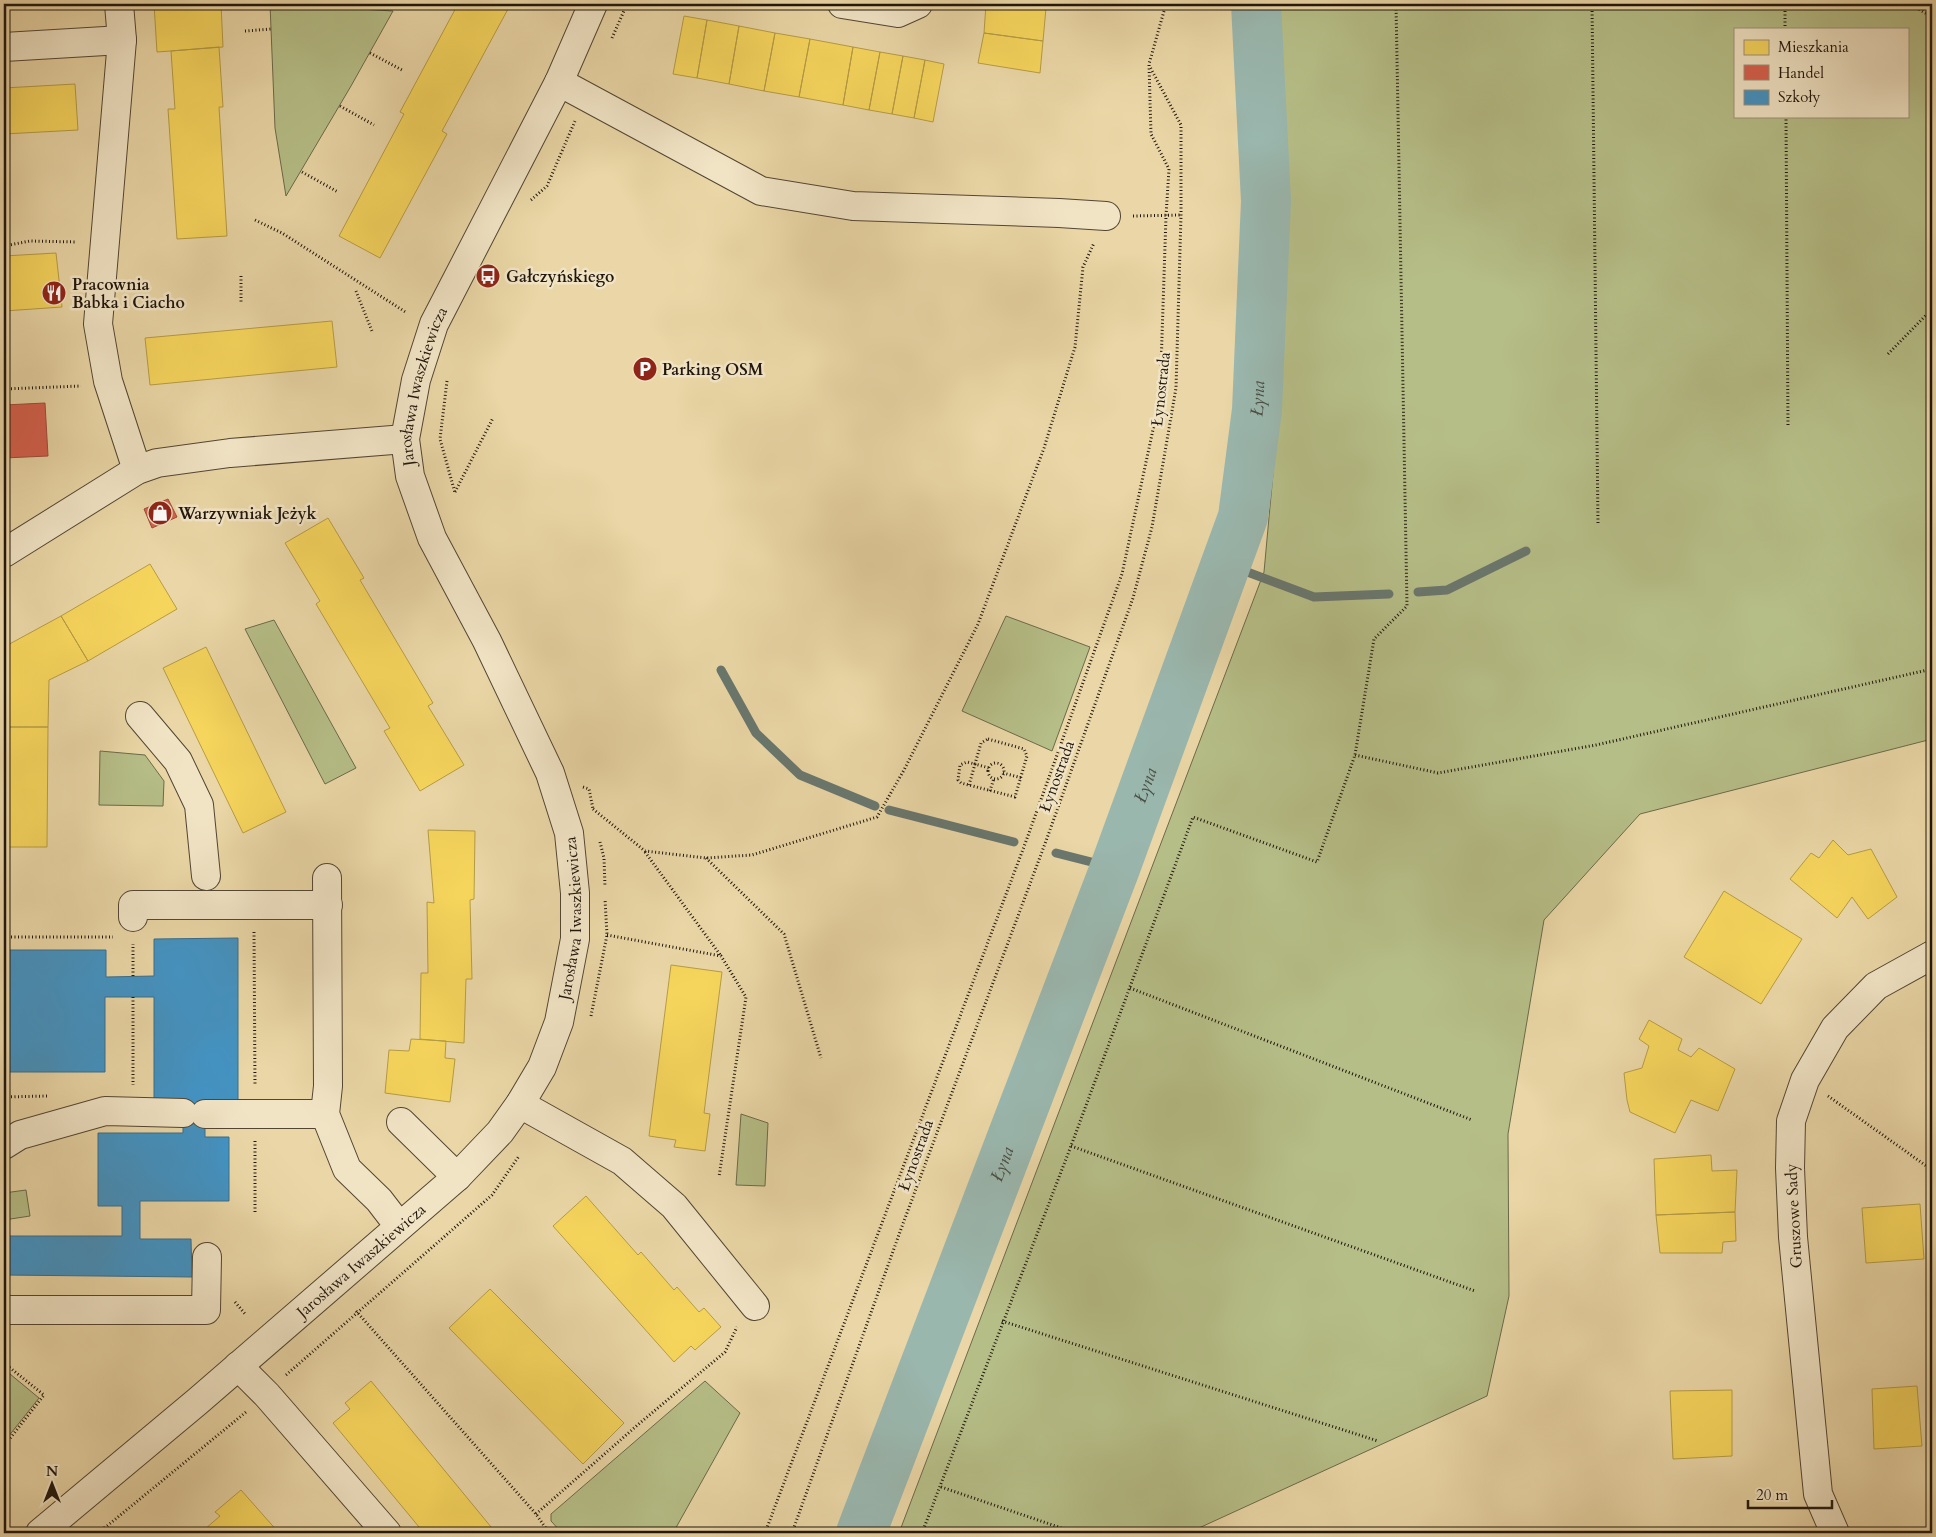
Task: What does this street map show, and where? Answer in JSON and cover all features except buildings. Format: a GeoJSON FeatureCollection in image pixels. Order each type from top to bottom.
{"type":"FeatureCollection","features":[{"type":"Feature","properties":{"kind":"street"},"geometry":{"type":"LineString","coordinates":[[119,4],[122,40],[98,324],[108,381],[137,470]]}},
{"type":"Feature","properties":{"kind":"street","name":"Jarosława Iwaszkiewicza"},"geometry":{"type":"LineString","coordinates":[[40,1533],[238,1366],[457,1176],[500,1132],[520,1104],[542,1067],[559,1022],[575,939],[575,893],[569,833],[550,773],[487,641],[432,538],[410,476],[405,439],[416,380],[434,324],[559,82],[593,4]]}},
{"type":"Feature","properties":{"kind":"street"},"geometry":{"type":"LineString","coordinates":[[842,4],[898,13],[918,4]]}},
{"type":"Feature","properties":{"kind":"street"},"geometry":{"type":"LineString","coordinates":[[4,47],[122,40]]}},
{"type":"Feature","properties":{"kind":"street"},"geometry":{"type":"LineString","coordinates":[[559,82],[761,191],[853,206],[1106,216]]}},
{"type":"Feature","properties":{"kind":"street"},"geometry":{"type":"LineString","coordinates":[[4,553],[137,470],[157,462],[230,453],[405,439]]}},
{"type":"Feature","properties":{"kind":"street"},"geometry":{"type":"LineString","coordinates":[[140,716],[178,761],[199,805],[206,876]]}},
{"type":"Feature","properties":{"kind":"street"},"geometry":{"type":"LineString","coordinates":[[327,878],[328,1086],[325,1114],[347,1169],[379,1200],[400,1226]]}},
{"type":"Feature","properties":{"kind":"street"},"geometry":{"type":"LineString","coordinates":[[128,927],[133,905],[328,905]]}},
{"type":"Feature","properties":{"kind":"street","name":"Gruszowe Sady"},"geometry":{"type":"LineString","coordinates":[[1835,1533],[1818,1494],[1793,1237],[1790,1168],[1791,1121],[1805,1080],[1835,1028],[1876,986],[1932,955]]}},
{"type":"Feature","properties":{"kind":"street"},"geometry":{"type":"LineString","coordinates":[[520,1104],[622,1161],[674,1206],[755,1306]]}},
{"type":"Feature","properties":{"kind":"street"},"geometry":{"type":"LineString","coordinates":[[4,1144],[20,1135],[105,1111],[194,1114],[325,1114]]}},
{"type":"Feature","properties":{"kind":"street"},"geometry":{"type":"LineString","coordinates":[[401,1122],[457,1176]]}},
{"type":"Feature","properties":{"kind":"street"},"geometry":{"type":"LineString","coordinates":[[4,1310],[206,1310],[207,1257]]}},
{"type":"Feature","properties":{"kind":"street"},"geometry":{"type":"LineString","coordinates":[[238,1366],[267,1395],[387,1533]]}},
{"type":"Feature","properties":{"kind":"path"},"geometry":{"type":"LineString","coordinates":[[765,1533],[1025,844],[1122,574],[1160,396],[1169,169],[1151,134],[1149,64],[1166,4]]}},
{"type":"Feature","properties":{"kind":"path"},"geometry":{"type":"LineString","coordinates":[[922,1533],[941,1487],[1002,1321],[1071,1146],[1193,817],[1317,862],[1356,755],[1374,639],[1407,606],[1396,4]]}},
{"type":"Feature","properties":{"kind":"path"},"geometry":{"type":"LineString","coordinates":[[1592,4],[1598,524]]}},
{"type":"Feature","properties":{"kind":"path"},"geometry":{"type":"LineString","coordinates":[[1785,4],[1785,28]]}},
{"type":"Feature","properties":{"kind":"path"},"geometry":{"type":"LineString","coordinates":[[1910,4],[1932,17]]}},
{"type":"Feature","properties":{"kind":"path"},"geometry":{"type":"LineString","coordinates":[[245,31],[271,29]]}},
{"type":"Feature","properties":{"kind":"path"},"geometry":{"type":"LineString","coordinates":[[370,53],[402,70]]}},
{"type":"Feature","properties":{"kind":"path","name":"Łynostrada"},"geometry":{"type":"LineString","coordinates":[[792,1533],[1132,598],[1152,527],[1176,388],[1181,216],[1181,125],[1149,64]]}},
{"type":"Feature","properties":{"kind":"path"},"geometry":{"type":"LineString","coordinates":[[340,106],[374,125]]}},
{"type":"Feature","properties":{"kind":"path"},"geometry":{"type":"LineString","coordinates":[[1786,118],[1788,427]]}},
{"type":"Feature","properties":{"kind":"path"},"geometry":{"type":"LineString","coordinates":[[527,204],[547,186],[563,148]]}},
{"type":"Feature","properties":{"kind":"path"},"geometry":{"type":"LineString","coordinates":[[302,172],[338,192]]}},
{"type":"Feature","properties":{"kind":"path"},"geometry":{"type":"LineString","coordinates":[[645,851],[706,858],[752,855],[878,817],[978,624],[1044,448],[1075,347],[1083,267],[1106,216],[1181,216]]}},
{"type":"Feature","properties":{"kind":"path"},"geometry":{"type":"LineString","coordinates":[[255,220],[282,233],[408,314]]}},
{"type":"Feature","properties":{"kind":"path"},"geometry":{"type":"LineString","coordinates":[[4,246],[30,241],[78,242]]}},
{"type":"Feature","properties":{"kind":"path"},"geometry":{"type":"LineString","coordinates":[[241,276],[241,302]]}},
{"type":"Feature","properties":{"kind":"path"},"geometry":{"type":"LineString","coordinates":[[356,291],[372,331]]}},
{"type":"Feature","properties":{"kind":"path"},"geometry":{"type":"LineString","coordinates":[[1888,354],[1932,309]]}},
{"type":"Feature","properties":{"kind":"path"},"geometry":{"type":"LineString","coordinates":[[448,374],[440,439],[455,493],[494,418]]}},
{"type":"Feature","properties":{"kind":"path"},"geometry":{"type":"LineString","coordinates":[[4,390],[91,385]]}},
{"type":"Feature","properties":{"kind":"path"},"geometry":{"type":"LineString","coordinates":[[1356,755],[1438,773],[1596,745],[1932,669]]}},
{"type":"Feature","properties":{"kind":"path"},"geometry":{"type":"LineString","coordinates":[[969,785],[975,764],[984,740],[988,739],[1024,749],[1028,756],[1015,797],[969,785],[958,780],[960,765],[967,762],[975,764],[989,768],[997,763],[1003,768],[1003,773]]}},
{"type":"Feature","properties":{"kind":"path"},"geometry":{"type":"LineString","coordinates":[[989,768],[989,773],[994,778]]}},
{"type":"Feature","properties":{"kind":"path"},"geometry":{"type":"LineString","coordinates":[[1003,773],[1022,778]]}},
{"type":"Feature","properties":{"kind":"path"},"geometry":{"type":"LineString","coordinates":[[994,778],[1000,777],[1003,773]]}},
{"type":"Feature","properties":{"kind":"path"},"geometry":{"type":"LineString","coordinates":[[990,791],[994,778]]}},
{"type":"Feature","properties":{"kind":"path"},"geometry":{"type":"LineString","coordinates":[[593,809],[645,851],[720,956],[746,997],[719,1177]]}},
{"type":"Feature","properties":{"kind":"path"},"geometry":{"type":"LineString","coordinates":[[706,858],[784,934],[821,1058]]}},
{"type":"Feature","properties":{"kind":"path"},"geometry":{"type":"LineString","coordinates":[[254,926],[254,1091]]}},
{"type":"Feature","properties":{"kind":"path"},"geometry":{"type":"LineString","coordinates":[[4,938],[128,927]]}},
{"type":"Feature","properties":{"kind":"path"},"geometry":{"type":"LineString","coordinates":[[607,935],[720,956]]}},
{"type":"Feature","properties":{"kind":"path"},"geometry":{"type":"LineString","coordinates":[[1130,988],[1472,1120]]}},
{"type":"Feature","properties":{"kind":"path"},"geometry":{"type":"LineString","coordinates":[[133,997],[134,1086]]}},
{"type":"Feature","properties":{"kind":"path"},"geometry":{"type":"LineString","coordinates":[[1805,1080],[1932,1170]]}},
{"type":"Feature","properties":{"kind":"path"},"geometry":{"type":"LineString","coordinates":[[255,1139],[255,1212]]}},
{"type":"Feature","properties":{"kind":"path"},"geometry":{"type":"LineString","coordinates":[[1071,1146],[1475,1291]]}},
{"type":"Feature","properties":{"kind":"path"},"geometry":{"type":"LineString","coordinates":[[356,1311],[536,1514],[549,1533]]}},
{"type":"Feature","properties":{"kind":"path"},"geometry":{"type":"LineString","coordinates":[[1002,1321],[1378,1441]]}},
{"type":"Feature","properties":{"kind":"path"},"geometry":{"type":"LineString","coordinates":[[536,1514],[641,1422],[725,1352],[737,1326]]}},
{"type":"Feature","properties":{"kind":"path"},"geometry":{"type":"LineString","coordinates":[[4,1363],[44,1395],[4,1446]]}},
{"type":"Feature","properties":{"kind":"path"},"geometry":{"type":"LineString","coordinates":[[95,1533],[108,1526],[253,1407]]}},
{"type":"Feature","properties":{"kind":"path"},"geometry":{"type":"LineString","coordinates":[[941,1487],[1076,1533]]}},
{"type":"Feature","properties":{"kind":"green space"},"geometry":{"type":"Polygon","coordinates":[[[270,4],[342,4],[342,8],[393,11],[286,196],[275,128],[270,4]]]}},
{"type":"Feature","properties":{"kind":"green space"},"geometry":{"type":"Polygon","coordinates":[[[1269,4],[1932,4],[1932,739],[1640,814],[1544,920],[1508,1134],[1509,1296],[1487,1396],[1188,1533],[899,1533],[1264,572],[1274,463],[1269,4]]]}},
{"type":"Feature","properties":{"kind":"green space"},"geometry":{"type":"Polygon","coordinates":[[[1006,616],[1090,647],[1052,751],[962,711],[1006,616]]]}},
{"type":"Feature","properties":{"kind":"green space"},"geometry":{"type":"Polygon","coordinates":[[[274,620],[356,768],[325,784],[245,629],[274,620]]]}},
{"type":"Feature","properties":{"kind":"green space"},"geometry":{"type":"Polygon","coordinates":[[[100,751],[145,755],[164,781],[163,806],[99,805],[100,751]]]}},
{"type":"Feature","properties":{"kind":"green space"},"geometry":{"type":"Polygon","coordinates":[[[741,1114],[768,1123],[765,1186],[736,1185],[741,1114]]]}},
{"type":"Feature","properties":{"kind":"green space"},"geometry":{"type":"Polygon","coordinates":[[[26,1190],[30,1216],[4,1220],[4,1193],[26,1190]]]}},
{"type":"Feature","properties":{"kind":"green space"},"geometry":{"type":"Polygon","coordinates":[[[4,1369],[39,1398],[4,1442],[4,1369]]]}},
{"type":"Feature","properties":{"kind":"green space"},"geometry":{"type":"Polygon","coordinates":[[[705,1381],[740,1413],[673,1533],[562,1533],[551,1521],[551,1514],[705,1381]]]}},
{"type":"Feature","properties":{"kind":"waterway","name":"Łyna"},"geometry":{"type":"LineString","coordinates":[[861,1533],[1115,868],[1243,517],[1257,410],[1266,201],[1256,4]]}},
{"type":"Feature","properties":{"kind":"waterway"},"geometry":{"type":"LineString","coordinates":[[1418,592],[1447,590],[1526,551]]}},
{"type":"Feature","properties":{"kind":"waterway"},"geometry":{"type":"LineString","coordinates":[[1226,564],[1314,597],[1389,594]]}},
{"type":"Feature","properties":{"kind":"waterway"},"geometry":{"type":"LineString","coordinates":[[721,670],[756,733],[800,775],[875,806]]}},
{"type":"Feature","properties":{"kind":"waterway"},"geometry":{"type":"LineString","coordinates":[[889,810],[1014,842]]}},
{"type":"Feature","properties":{"kind":"waterway"},"geometry":{"type":"LineString","coordinates":[[1056,853],[1115,868]]}},
{"type":"Feature","properties":{"kind":"place","name":"Gałczyńskiego"},"geometry":{"type":"Point","coordinates":[488,276]}},
{"type":"Feature","properties":{"kind":"place","name":"Pracownia Babka i Ciacho"},"geometry":{"type":"Point","coordinates":[54,293]}},
{"type":"Feature","properties":{"kind":"place","name":"Parking OSM"},"geometry":{"type":"Point","coordinates":[645,369]}},
{"type":"Feature","properties":{"kind":"place","name":"Warzywniak Jeżyk"},"geometry":{"type":"Point","coordinates":[160,513]}}]}
